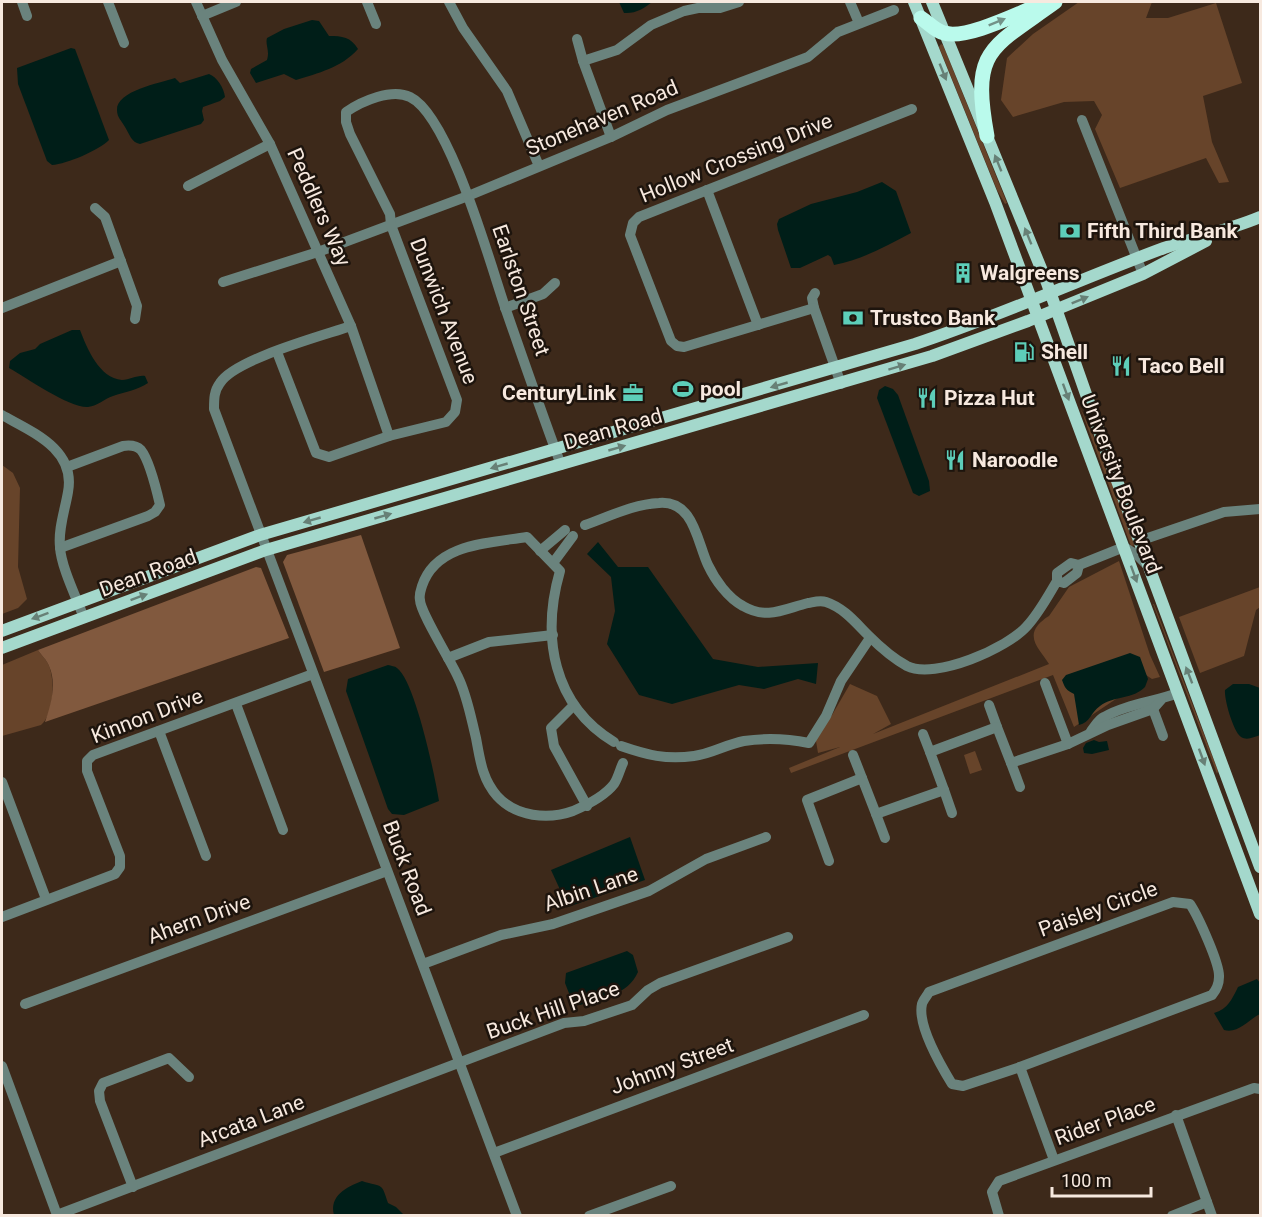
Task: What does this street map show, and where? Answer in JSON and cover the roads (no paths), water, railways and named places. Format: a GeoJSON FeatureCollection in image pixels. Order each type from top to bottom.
{"type":"FeatureCollection","features":[{"type":"Feature","properties":{"kind":"highway"},"geometry":{"type":"LineString","coordinates":[[921,18],[945,34],[964,34],[1047,2]]}},
{"type":"Feature","properties":{"kind":"highway"},"geometry":{"type":"LineString","coordinates":[[987,136],[980,91],[986,62],[1003,38],[1054,2]]}},
{"type":"Feature","properties":{"kind":"main road","name":"University Boulevard"},"geometry":{"type":"LineString","coordinates":[[914,2],[1038,317],[1260,914]]}},
{"type":"Feature","properties":{"kind":"main road","name":"University Boulevard"},"geometry":{"type":"LineString","coordinates":[[932,2],[1051,294],[1139,541],[1260,868]]}},
{"type":"Feature","properties":{"kind":"main road","name":"Dean Road"},"geometry":{"type":"LineString","coordinates":[[2,648],[266,550],[932,356],[1057,310],[1143,274],[1229,230],[1260,217]]}},
{"type":"Feature","properties":{"kind":"main road","name":"Dean Road"},"geometry":{"type":"LineString","coordinates":[[2,631],[260,535],[943,335],[1166,248],[1229,230]]}},
{"type":"Feature","properties":{"kind":"main road"},"geometry":{"type":"LineString","coordinates":[[1215,792],[1222,791],[1228,796],[1260,868]]}},
{"type":"Feature","properties":{"kind":"street"},"geometry":{"type":"LineString","coordinates":[[22,2],[27,16]]}},
{"type":"Feature","properties":{"kind":"street"},"geometry":{"type":"LineString","coordinates":[[108,2],[124,43]]}},
{"type":"Feature","properties":{"kind":"street","name":"Peddlers Way"},"geometry":{"type":"LineString","coordinates":[[196,2],[222,60],[270,144],[351,326],[389,436]]}},
{"type":"Feature","properties":{"kind":"street"},"geometry":{"type":"LineString","coordinates":[[202,16],[236,2]]}},
{"type":"Feature","properties":{"kind":"street"},"geometry":{"type":"LineString","coordinates":[[367,2],[376,24]]}},
{"type":"Feature","properties":{"kind":"street"},"geometry":{"type":"LineString","coordinates":[[449,2],[507,91],[538,166]]}},
{"type":"Feature","properties":{"kind":"street"},"geometry":{"type":"LineString","coordinates":[[583,62],[617,50],[651,25],[684,11],[698,8],[720,8],[739,2]]}},
{"type":"Feature","properties":{"kind":"street"},"geometry":{"type":"LineString","coordinates":[[850,2],[859,23]]}},
{"type":"Feature","properties":{"kind":"street","name":"Stonehaven Road"},"geometry":{"type":"LineString","coordinates":[[223,282],[318,252],[468,196],[611,137],[667,110],[808,57],[838,32],[894,10]]}},
{"type":"Feature","properties":{"kind":"street"},"geometry":{"type":"LineString","coordinates":[[577,39],[583,62],[611,137]]}},
{"type":"Feature","properties":{"kind":"street","name":"Earlston Street"},"geometry":{"type":"LineString","coordinates":[[391,225],[390,214],[350,134],[346,122],[346,111],[357,104],[394,93],[411,97],[429,115],[442,137],[468,196],[561,465]]}},
{"type":"Feature","properties":{"kind":"street","name":"Hollow Crossing Drive"},"geometry":{"type":"LineString","coordinates":[[814,308],[684,347],[677,346],[671,341],[630,235],[633,223],[639,217],[912,109]]}},
{"type":"Feature","properties":{"kind":"street"},"geometry":{"type":"LineString","coordinates":[[1082,120],[1143,274]]}},
{"type":"Feature","properties":{"kind":"street"},"geometry":{"type":"LineString","coordinates":[[188,186],[270,144]]}},
{"type":"Feature","properties":{"kind":"street"},"geometry":{"type":"LineString","coordinates":[[707,190],[758,325]]}},
{"type":"Feature","properties":{"kind":"street"},"geometry":{"type":"LineString","coordinates":[[95,208],[105,217],[137,306],[135,318]]}},
{"type":"Feature","properties":{"kind":"street","name":"Dunwich Avenue"},"geometry":{"type":"LineString","coordinates":[[277,352],[316,453],[329,457],[389,436],[446,422],[455,412],[457,400],[391,225]]}},
{"type":"Feature","properties":{"kind":"street"},"geometry":{"type":"LineString","coordinates":[[2,308],[121,261]]}},
{"type":"Feature","properties":{"kind":"street"},"geometry":{"type":"LineString","coordinates":[[505,308],[543,294],[555,283]]}},
{"type":"Feature","properties":{"kind":"street"},"geometry":{"type":"LineString","coordinates":[[815,293],[812,298],[814,308],[840,384]]}},
{"type":"Feature","properties":{"kind":"street","name":"Buck Road"},"geometry":{"type":"LineString","coordinates":[[351,326],[242,365],[221,380],[214,393],[214,409],[517,1215]]}},
{"type":"Feature","properties":{"kind":"street"},"geometry":{"type":"LineString","coordinates":[[2,414],[46,440],[58,451],[67,467],[69,490],[63,510],[60,548],[84,618]]}},
{"type":"Feature","properties":{"kind":"street"},"geometry":{"type":"LineString","coordinates":[[60,548],[148,516],[160,505],[144,456],[140,449],[131,445],[67,467]]}},
{"type":"Feature","properties":{"kind":"street"},"geometry":{"type":"LineString","coordinates":[[585,525],[648,504],[662,502],[671,505],[688,515],[696,528],[709,568],[725,592],[742,606],[758,612],[776,613],[822,600],[837,606],[870,638],[908,666],[922,670],[944,667],[981,656],[1006,643],[1027,627],[1057,581],[1064,583],[1077,573],[1079,565],[1124,547],[1137,555],[1150,569]]}},
{"type":"Feature","properties":{"kind":"street"},"geometry":{"type":"LineString","coordinates":[[1139,541],[1224,512],[1260,509]]}},
{"type":"Feature","properties":{"kind":"street"},"geometry":{"type":"LineString","coordinates":[[540,551],[569,533],[553,563]]}},
{"type":"Feature","properties":{"kind":"street"},"geometry":{"type":"LineString","coordinates":[[623,763],[614,783],[587,806],[560,816],[535,816],[516,809],[498,797],[483,774],[459,678],[419,601],[422,585],[429,572],[447,555],[463,547],[527,537],[560,571],[553,611],[553,634],[556,667],[565,692],[573,706],[601,734],[618,744],[652,756],[696,756],[743,741],[809,743],[826,716],[842,681],[870,638]]}},
{"type":"Feature","properties":{"kind":"street"},"geometry":{"type":"LineString","coordinates":[[448,658],[489,642],[553,634]]}},
{"type":"Feature","properties":{"kind":"street","name":"Kinnon Drive"},"geometry":{"type":"LineString","coordinates":[[2,917],[115,874],[120,867],[120,856],[87,771],[87,761],[93,755],[313,674]]}},
{"type":"Feature","properties":{"kind":"street"},"geometry":{"type":"LineString","coordinates":[[1045,683],[1068,744]]}},
{"type":"Feature","properties":{"kind":"street"},"geometry":{"type":"LineString","coordinates":[[1089,733],[1102,717],[1178,693]]}},
{"type":"Feature","properties":{"kind":"street"},"geometry":{"type":"LineString","coordinates":[[1011,763],[1068,744],[1089,733],[1153,709],[1161,700]]}},
{"type":"Feature","properties":{"kind":"street"},"geometry":{"type":"LineString","coordinates":[[236,704],[283,830]]}},
{"type":"Feature","properties":{"kind":"street"},"geometry":{"type":"LineString","coordinates":[[989,705],[1020,787]]}},
{"type":"Feature","properties":{"kind":"street"},"geometry":{"type":"LineString","coordinates":[[573,706],[551,728],[554,746],[587,806]]}},
{"type":"Feature","properties":{"kind":"street"},"geometry":{"type":"LineString","coordinates":[[1153,709],[1162,736]]}},
{"type":"Feature","properties":{"kind":"street"},"geometry":{"type":"LineString","coordinates":[[930,752],[997,727]]}},
{"type":"Feature","properties":{"kind":"street"},"geometry":{"type":"LineString","coordinates":[[159,731],[206,856]]}},
{"type":"Feature","properties":{"kind":"street"},"geometry":{"type":"LineString","coordinates":[[923,734],[952,813]]}},
{"type":"Feature","properties":{"kind":"street"},"geometry":{"type":"LineString","coordinates":[[853,755],[885,838]]}},
{"type":"Feature","properties":{"kind":"street"},"geometry":{"type":"LineString","coordinates":[[830,861],[807,800],[862,778]]}},
{"type":"Feature","properties":{"kind":"street"},"geometry":{"type":"LineString","coordinates":[[2,782],[46,899]]}},
{"type":"Feature","properties":{"kind":"street"},"geometry":{"type":"LineString","coordinates":[[876,814],[944,790]]}},
{"type":"Feature","properties":{"kind":"street","name":"Albin Lane"},"geometry":{"type":"LineString","coordinates":[[423,964],[501,935],[553,924],[649,891],[706,859],[766,837]]}},
{"type":"Feature","properties":{"kind":"street","name":"Ahern Drive"},"geometry":{"type":"LineString","coordinates":[[25,1004],[387,871]]}},
{"type":"Feature","properties":{"kind":"street","name":"Paisley Circle"},"geometry":{"type":"LineString","coordinates":[[1173,902],[1190,904],[1199,918],[1220,975],[1217,988],[1212,994],[1020,1067],[963,1086],[952,1084],[939,1063],[921,1016],[922,1003],[929,992],[1173,902]]}},
{"type":"Feature","properties":{"kind":"street","name":"Buck Hill Place"},"geometry":{"type":"LineString","coordinates":[[460,1062],[564,1023],[584,1021],[632,1005],[648,990],[660,983],[788,936]]}},
{"type":"Feature","properties":{"kind":"street","name":"Johnny Street"},"geometry":{"type":"LineString","coordinates":[[494,1153],[864,1015]]}},
{"type":"Feature","properties":{"kind":"street"},"geometry":{"type":"LineString","coordinates":[[133,1186],[100,1101],[99,1091],[103,1083],[169,1058],[189,1077]]}},
{"type":"Feature","properties":{"kind":"street","name":"Arcata Lane"},"geometry":{"type":"LineString","coordinates":[[57,1215],[460,1062]]}},
{"type":"Feature","properties":{"kind":"street"},"geometry":{"type":"LineString","coordinates":[[2,1066],[57,1215]]}},
{"type":"Feature","properties":{"kind":"street"},"geometry":{"type":"LineString","coordinates":[[1020,1067],[1054,1160]]}},
{"type":"Feature","properties":{"kind":"street","name":"Rider Place"},"geometry":{"type":"LineString","coordinates":[[999,1215],[993,1192],[999,1181],[1176,1115],[1254,1088],[1260,1089]]}},
{"type":"Feature","properties":{"kind":"street"},"geometry":{"type":"LineString","coordinates":[[1176,1115],[1212,1215]]}},
{"type":"Feature","properties":{"kind":"street"},"geometry":{"type":"LineString","coordinates":[[589,1215],[671,1186]]}},
{"type":"Feature","properties":{"kind":"street"},"geometry":{"type":"LineString","coordinates":[[1172,1215],[1207,1202]]}},
{"type":"Feature","properties":{"kind":"water"},"geometry":{"type":"Polygon","coordinates":[[[619,2],[652,2],[640,10],[624,13],[619,2]]]}},
{"type":"Feature","properties":{"kind":"water"},"geometry":{"type":"Polygon","coordinates":[[[312,20],[319,21],[329,36],[346,38],[358,49],[344,61],[313,75],[296,80],[284,74],[256,83],[250,73],[251,69],[267,60],[267,38],[284,29],[312,20]]]}},
{"type":"Feature","properties":{"kind":"water"},"geometry":{"type":"Polygon","coordinates":[[[71,48],[75,49],[109,140],[82,156],[52,165],[47,161],[18,84],[17,68],[71,48]]]}},
{"type":"Feature","properties":{"kind":"water"},"geometry":{"type":"Polygon","coordinates":[[[209,74],[220,83],[225,97],[203,107],[204,120],[201,124],[140,144],[133,140],[117,113],[119,103],[124,98],[140,89],[175,78],[180,83],[209,74]]]}},
{"type":"Feature","properties":{"kind":"water"},"geometry":{"type":"Polygon","coordinates":[[[882,182],[896,191],[911,233],[874,252],[844,263],[834,265],[828,255],[800,268],[791,268],[778,230],[779,219],[811,204],[857,192],[882,182]]]}},
{"type":"Feature","properties":{"kind":"water"},"geometry":{"type":"Polygon","coordinates":[[[72,330],[80,330],[95,361],[107,374],[122,380],[145,376],[148,383],[88,407],[59,398],[9,368],[10,361],[20,353],[35,349],[40,344],[72,330]]]}},
{"type":"Feature","properties":{"kind":"water"},"geometry":{"type":"Polygon","coordinates":[[[885,386],[893,389],[898,395],[929,481],[930,491],[919,496],[913,493],[877,398],[879,390],[885,386]]]}},
{"type":"Feature","properties":{"kind":"water"},"geometry":{"type":"Polygon","coordinates":[[[598,542],[618,567],[648,567],[713,659],[758,667],[818,663],[816,684],[798,679],[764,689],[739,685],[672,704],[639,695],[607,644],[615,611],[611,577],[587,554],[598,542]]]}},
{"type":"Feature","properties":{"kind":"water"},"geometry":{"type":"Polygon","coordinates":[[[1130,653],[1140,657],[1148,679],[1145,687],[1135,694],[1105,703],[1097,708],[1086,722],[1079,725],[1074,694],[1066,689],[1062,680],[1066,675],[1130,653]]]}},
{"type":"Feature","properties":{"kind":"water"},"geometry":{"type":"Polygon","coordinates":[[[388,665],[397,668],[404,676],[411,691],[423,730],[439,801],[404,815],[392,814],[388,809],[346,691],[348,679],[388,665]]]}},
{"type":"Feature","properties":{"kind":"water"},"geometry":{"type":"Polygon","coordinates":[[[1233,684],[1249,684],[1260,688],[1260,735],[1246,739],[1238,734],[1225,694],[1225,690],[1233,684]]]}},
{"type":"Feature","properties":{"kind":"water"},"geometry":{"type":"Polygon","coordinates":[[[1094,740],[1107,741],[1109,750],[1092,754],[1084,753],[1083,748],[1086,743],[1094,740]]]}},
{"type":"Feature","properties":{"kind":"water"},"geometry":{"type":"Polygon","coordinates":[[[630,837],[645,880],[568,907],[551,870],[630,837]]]}},
{"type":"Feature","properties":{"kind":"water"},"geometry":{"type":"Polygon","coordinates":[[[627,951],[633,955],[638,972],[628,986],[605,998],[580,1005],[572,1001],[565,983],[566,973],[627,951]]]}},
{"type":"Feature","properties":{"kind":"water"},"geometry":{"type":"Polygon","coordinates":[[[1257,979],[1260,983],[1260,1014],[1234,1030],[1224,1030],[1214,1013],[1226,1006],[1238,987],[1257,979]]]}},
{"type":"Feature","properties":{"kind":"water"},"geometry":{"type":"Polygon","coordinates":[[[362,1181],[380,1186],[388,1203],[404,1215],[334,1215],[336,1197],[345,1189],[362,1181]]]}},
{"type":"Feature","properties":{"kind":"place","name":"Fifth Third Bank"},"geometry":{"type":"Point","coordinates":[1070,231]}},
{"type":"Feature","properties":{"kind":"place","name":"Walgreens"},"geometry":{"type":"Point","coordinates":[963,273]}},
{"type":"Feature","properties":{"kind":"place","name":"Trustco Bank"},"geometry":{"type":"Point","coordinates":[853,318]}},
{"type":"Feature","properties":{"kind":"place","name":"Shell"},"geometry":{"type":"Point","coordinates":[1024,352]}},
{"type":"Feature","properties":{"kind":"place","name":"Taco Bell"},"geometry":{"type":"Point","coordinates":[1121,366]}},
{"type":"Feature","properties":{"kind":"place","name":"pool"},"geometry":{"type":"Point","coordinates":[683,389]}},
{"type":"Feature","properties":{"kind":"place","name":"CenturyLink"},"geometry":{"type":"Point","coordinates":[633,393]}},
{"type":"Feature","properties":{"kind":"place","name":"Pizza Hut"},"geometry":{"type":"Point","coordinates":[927,398]}},
{"type":"Feature","properties":{"kind":"place","name":"Naroodle"},"geometry":{"type":"Point","coordinates":[955,460]}}]}
